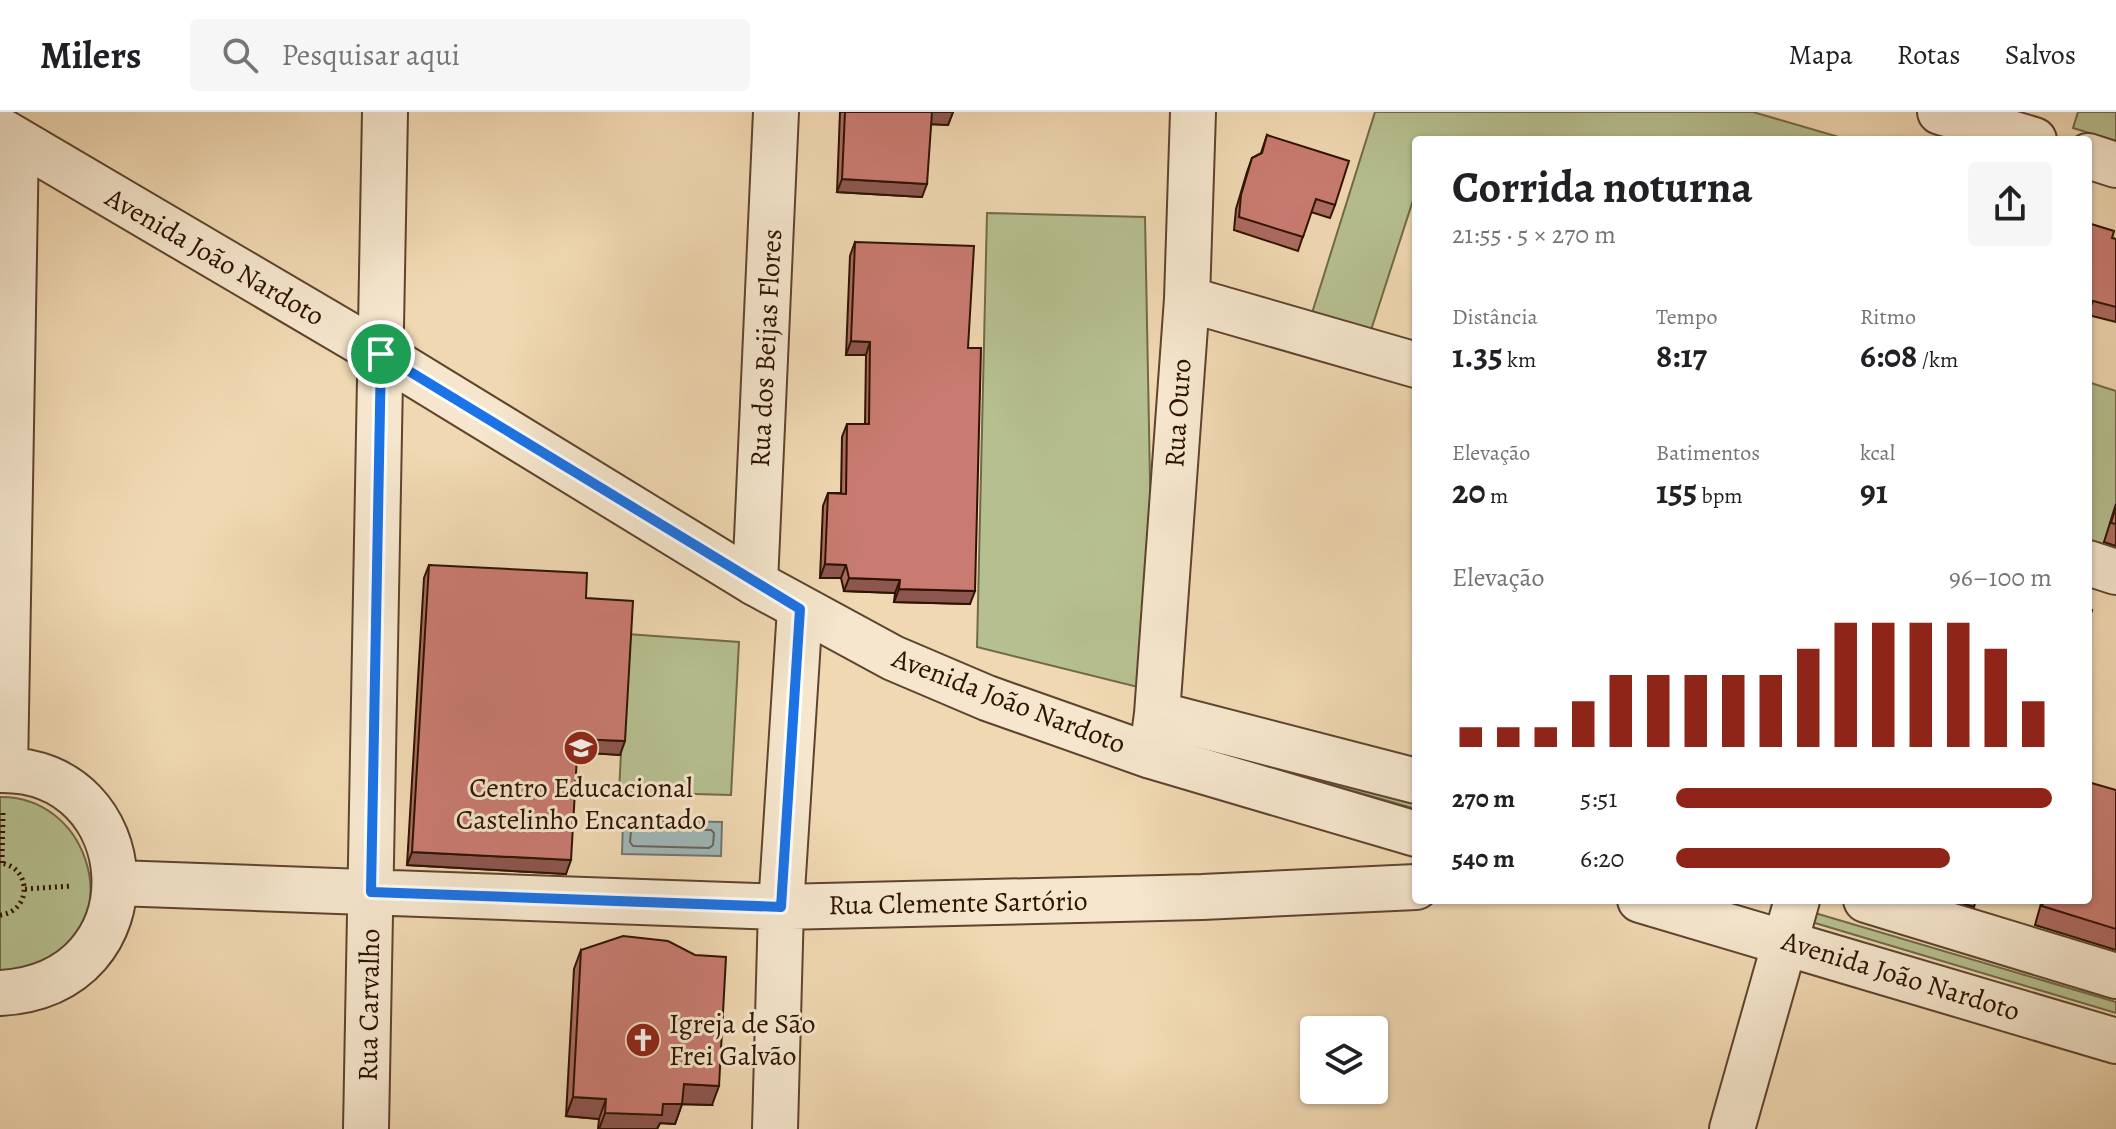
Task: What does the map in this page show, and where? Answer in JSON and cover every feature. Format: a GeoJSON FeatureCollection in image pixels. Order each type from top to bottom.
{"type":"FeatureCollection","features":[{"type":"Feature","properties":{"kind":"street","name":"Rua Carvalho"},"geometry":{"type":"LineString","coordinates":[[366,1129],[385,112]]}},
{"type":"Feature","properties":{"kind":"street","name":"Rua dos Beijas Flores"},"geometry":{"type":"LineString","coordinates":[[755,583],[776,112]]}},
{"type":"Feature","properties":{"kind":"street","name":"Rua Ouro"},"geometry":{"type":"LineString","coordinates":[[1154,735],[1187,299],[1193,112]]}},
{"type":"Feature","properties":{"kind":"street"},"geometry":{"type":"LineString","coordinates":[[1940,112],[2019,136]]}},
{"type":"Feature","properties":{"kind":"street"},"geometry":{"type":"LineString","coordinates":[[2033,136],[2039,112]]}},
{"type":"Feature","properties":{"kind":"street","name":"Avenida João Nardoto"},"geometry":{"type":"LineString","coordinates":[[8,135],[381,354],[755,583],[893,658],[987,698],[1154,735],[1412,780]]}},
{"type":"Feature","properties":{"kind":"street"},"geometry":{"type":"LineString","coordinates":[[0,993],[23,992],[48,984],[71,971],[90,954],[104,932],[113,908],[116,883],[112,854],[102,826],[84,803],[61,785],[47,779],[2,770],[8,135]]}},
{"type":"Feature","properties":{"kind":"street"},"geometry":{"type":"LineString","coordinates":[[2092,157],[2116,165]]}},
{"type":"Feature","properties":{"kind":"street"},"geometry":{"type":"LineString","coordinates":[[1187,299],[1412,364]]}},
{"type":"Feature","properties":{"kind":"street"},"geometry":{"type":"LineString","coordinates":[[2092,564],[2116,572]]}},
{"type":"Feature","properties":{"kind":"street"},"geometry":{"type":"LineString","coordinates":[[775,1129],[781,907],[800,609]]}},
{"type":"Feature","properties":{"kind":"street","name":"Avenida João Nardoto"},"geometry":{"type":"LineString","coordinates":[[1154,735],[1412,832]]}},
{"type":"Feature","properties":{"kind":"street","name":"Rua Clemente Sartório"},"geometry":{"type":"LineString","coordinates":[[116,883],[781,907],[1202,897],[1412,887]]}},
{"type":"Feature","properties":{"kind":"street","name":"Avenida João Nardoto"},"geometry":{"type":"LineString","coordinates":[[1654,904],[2116,1041]]}},
{"type":"Feature","properties":{"kind":"street"},"geometry":{"type":"LineString","coordinates":[[1732,1129],[1796,904]]}},
{"type":"Feature","properties":{"kind":"street"},"geometry":{"type":"LineString","coordinates":[[1879,904],[2116,976]]}},
{"type":"Feature","properties":{"kind":"path"},"geometry":{"type":"LineString","coordinates":[[0,863],[18,870],[25,889],[15,909],[0,915]]}},
{"type":"Feature","properties":{"kind":"green space"},"geometry":{"type":"Polygon","coordinates":[[[1375,112],[1753,112],[1835,136],[1412,136],[1412,203],[1371,330],[1312,313],[1375,112]]]}},
{"type":"Feature","properties":{"kind":"green space"},"geometry":{"type":"Polygon","coordinates":[[[2078,112],[2116,112],[2116,141],[2073,128],[2078,112]]]}},
{"type":"Feature","properties":{"kind":"green space"},"geometry":{"type":"Polygon","coordinates":[[[987,213],[1145,217],[1154,691],[977,647],[987,213]]]}},
{"type":"Feature","properties":{"kind":"green space"},"geometry":{"type":"Polygon","coordinates":[[[2092,383],[2116,391],[2116,504],[2103,546],[2092,542],[2092,383]]]}},
{"type":"Feature","properties":{"kind":"green space"},"geometry":{"type":"Polygon","coordinates":[[[627,634],[739,642],[731,795],[619,792],[627,634]]]}},
{"type":"Feature","properties":{"kind":"green space"},"geometry":{"type":"Polygon","coordinates":[[[1186,743],[1412,798],[1412,808],[1186,743]]]}},
{"type":"Feature","properties":{"kind":"green space"},"geometry":{"type":"Polygon","coordinates":[[[0,797],[30,802],[54,815],[73,834],[85,859],[90,886],[88,913],[77,939],[57,961],[37,972],[0,983],[0,797]]]}},
{"type":"Feature","properties":{"kind":"green space"},"geometry":{"type":"Polygon","coordinates":[[[1815,913],[2116,1002],[2116,1013],[1815,923],[1811,921],[1815,913]]]}},
{"type":"Feature","properties":{"kind":"water"},"geometry":{"type":"Polygon","coordinates":[[[623,820],[722,822],[721,856],[622,854],[623,820]]]}},
{"type":"Feature","properties":{"kind":"building"},"geometry":{"type":"Polygon","coordinates":[[[845,112],[932,112],[927,184],[842,179],[845,112]]]}},
{"type":"Feature","properties":{"kind":"building"},"geometry":{"type":"Polygon","coordinates":[[[1267,135],[1349,161],[1335,205],[1316,199],[1303,237],[1239,217],[1241,195],[1252,158],[1262,153],[1267,135]]]}},
{"type":"Feature","properties":{"kind":"building"},"geometry":{"type":"Polygon","coordinates":[[[2092,224],[2114,231],[2112,238],[2116,239],[2116,307],[2093,301],[2092,304],[2092,224]]]}},
{"type":"Feature","properties":{"kind":"building"},"geometry":{"type":"Polygon","coordinates":[[[855,242],[974,246],[968,348],[981,348],[975,591],[899,589],[900,580],[849,578],[846,565],[825,564],[828,493],[846,494],[847,424],[869,424],[870,342],[851,341],[855,242]]]}},
{"type":"Feature","properties":{"kind":"building"},"geometry":{"type":"Polygon","coordinates":[[[2116,507],[2116,524],[2111,523],[2116,507]]]}},
{"type":"Feature","properties":{"kind":"building"},"geometry":{"type":"Polygon","coordinates":[[[429,565],[587,573],[586,598],[633,601],[625,741],[578,739],[571,860],[412,852],[429,565]]]}},
{"type":"Feature","properties":{"kind":"building"},"geometry":{"type":"Polygon","coordinates":[[[2092,783],[2116,790],[2116,929],[2042,906],[2092,904],[2092,783]]]}},
{"type":"Feature","properties":{"kind":"building","name":"Igreja de São Frei Galvão"},"geometry":{"type":"Polygon","coordinates":[[[623,936],[668,941],[695,955],[726,957],[719,1086],[684,1084],[682,1104],[663,1104],[662,1115],[605,1113],[606,1099],[573,1097],[581,950],[623,936]]]}},
{"type":"Feature","properties":{"kind":"place","name":"Centro Educacional Castelinho Encantado"},"geometry":{"type":"Point","coordinates":[581,748]}},
{"type":"Feature","properties":{"kind":"place","name":"Igreja de São Frei Galvão"},"geometry":{"type":"Point","coordinates":[643,1040]}},
{"type":"Feature","properties":{"kind":"route"},"geometry":{"type":"LineString","coordinates":[[381,354],[800,609],[781,907],[371,892],[381,354]]}}]}
